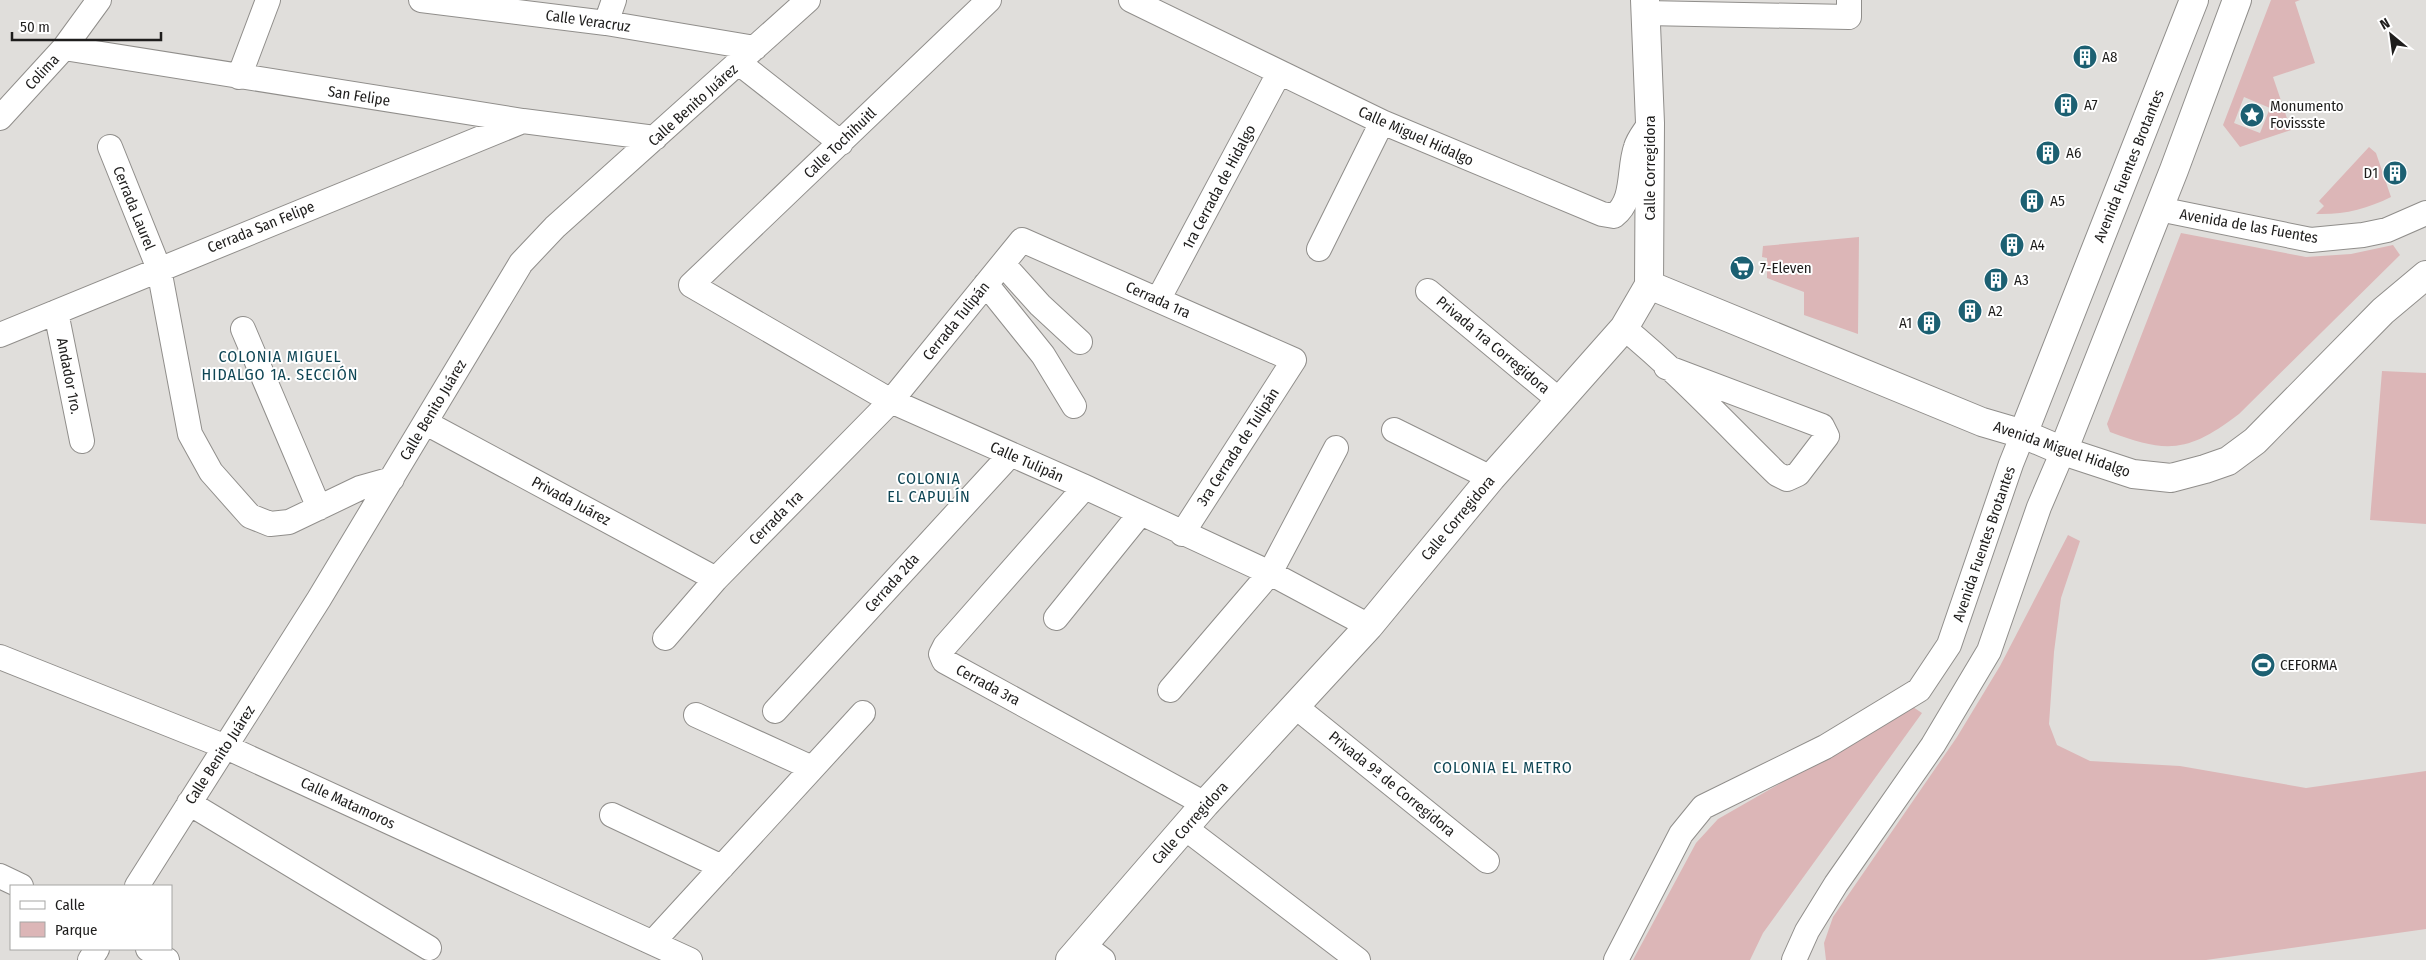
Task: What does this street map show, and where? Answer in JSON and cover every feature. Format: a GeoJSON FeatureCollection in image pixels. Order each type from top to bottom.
{"type":"FeatureCollection","features":[{"type":"Feature","properties":{"kind":"street","name":"Colima"},"geometry":{"type":"LineString","coordinates":[[0,118],[64,48],[100,0]]}},
{"type":"Feature","properties":{"kind":"street"},"geometry":{"type":"LineString","coordinates":[[239,77],[268,0]]}},
{"type":"Feature","properties":{"kind":"street","name":"Calle Veracruz"},"geometry":{"type":"LineString","coordinates":[[421,0],[606,23],[747,56]]}},
{"type":"Feature","properties":{"kind":"street"},"geometry":{"type":"LineString","coordinates":[[606,23],[614,0]]}},
{"type":"Feature","properties":{"kind":"street","name":"Calle Benito Juárez"},"geometry":{"type":"LineString","coordinates":[[138,885],[226,747],[392,479],[521,263],[555,227],[808,0]]}},
{"type":"Feature","properties":{"kind":"street","name":"Calle Tochihuitl"},"geometry":{"type":"LineString","coordinates":[[691,285],[989,0]]}},
{"type":"Feature","properties":{"kind":"street"},"geometry":{"type":"LineString","coordinates":[[1644,4],[1849,17],[1849,0]]}},
{"type":"Feature","properties":{"kind":"street","name":"Avenida Fuentes Brotantes"},"geometry":{"type":"LineString","coordinates":[[1616,960],[1681,834],[1703,806],[1825,747],[1919,690],[1949,645],[2011,464],[2194,0]]}},
{"type":"Feature","properties":{"kind":"street"},"geometry":{"type":"LineString","coordinates":[[1794,960],[1807,931],[1836,884],[1933,745],[1989,651],[2039,507],[2063,451],[2158,209],[2237,0]]}},
{"type":"Feature","properties":{"kind":"street","name":"Calle Miguel Hidalgo"},"geometry":{"type":"LineString","coordinates":[[1141,2],[1279,73],[1382,122],[1559,198],[1602,214],[1614,216],[1623,209],[1628,195],[1636,146],[1650,123]]}},
{"type":"Feature","properties":{"kind":"street","name":"Calle Corregidora"},"geometry":{"type":"LineString","coordinates":[[1085,955],[1185,828],[1369,626],[1491,478],[1624,328],[1649,285],[1650,123],[1644,4]]}},
{"type":"Feature","properties":{"kind":"street"},"geometry":{"type":"LineString","coordinates":[[2183,30],[2220,47]]}},
{"type":"Feature","properties":{"kind":"street","name":"San Felipe"},"geometry":{"type":"LineString","coordinates":[[64,48],[523,121],[655,138]]}},
{"type":"Feature","properties":{"kind":"street"},"geometry":{"type":"LineString","coordinates":[[747,56],[841,143]]}},
{"type":"Feature","properties":{"kind":"street","name":"1ra Cerrada de Hidalgo"},"geometry":{"type":"LineString","coordinates":[[1158,300],[1279,73]]}},
{"type":"Feature","properties":{"kind":"street","name":"Cerrada San Felipe"},"geometry":{"type":"LineString","coordinates":[[0,335],[159,268],[523,121]]}},
{"type":"Feature","properties":{"kind":"street"},"geometry":{"type":"LineString","coordinates":[[1319,249],[1382,122]]}},
{"type":"Feature","properties":{"kind":"street","name":"Cerrada Laurel"},"geometry":{"type":"LineString","coordinates":[[110,147],[159,268],[190,434],[211,472],[250,516],[270,524],[289,522],[360,488],[392,479]]}},
{"type":"Feature","properties":{"kind":"street","name":"Avenida de las Fuentes"},"geometry":{"type":"LineString","coordinates":[[2158,209],[2311,240],[2363,235],[2387,230],[2426,213]]}},
{"type":"Feature","properties":{"kind":"street","name":"Cerrada 1ra"},"geometry":{"type":"LineString","coordinates":[[1022,240],[1294,360]]}},
{"type":"Feature","properties":{"kind":"street","name":"Cerrada Tulipán"},"geometry":{"type":"LineString","coordinates":[[891,401],[1022,240]]}},
{"type":"Feature","properties":{"kind":"street"},"geometry":{"type":"LineString","coordinates":[[1004,264],[1040,305],[1080,342]]}},
{"type":"Feature","properties":{"kind":"street","name":"Avenida Miguel Hidalgo"},"geometry":{"type":"LineString","coordinates":[[1649,285],[1982,422],[2023,434],[2063,451],[2133,474],[2171,478],[2228,461],[2255,441],[2389,305],[2426,275]]}},
{"type":"Feature","properties":{"kind":"street"},"geometry":{"type":"LineString","coordinates":[[986,284],[1043,355],[1074,406]]}},
{"type":"Feature","properties":{"kind":"street","name":"Calle Tulipán"},"geometry":{"type":"LineString","coordinates":[[691,285],[891,401],[1085,487],[1182,534],[1270,573],[1369,626]]}},
{"type":"Feature","properties":{"kind":"street","name":"Privada 1ra Corregidora"},"geometry":{"type":"LineString","coordinates":[[1428,291],[1559,400]]}},
{"type":"Feature","properties":{"kind":"street","name":"Andador 1ro."},"geometry":{"type":"LineString","coordinates":[[56,312],[82,441]]}},
{"type":"Feature","properties":{"kind":"street"},"geometry":{"type":"LineString","coordinates":[[1624,328],[1777,474],[1787,479],[1798,474],[1827,436],[1822,426],[1666,367]]}},
{"type":"Feature","properties":{"kind":"street"},"geometry":{"type":"LineString","coordinates":[[243,329],[319,508]]}},
{"type":"Feature","properties":{"kind":"street","name":"3ra Cerrada de Tulipán"},"geometry":{"type":"LineString","coordinates":[[1182,534],[1294,360]]}},
{"type":"Feature","properties":{"kind":"street","name":"Cerrada 1ra"},"geometry":{"type":"LineString","coordinates":[[665,638],[716,579],[891,401]]}},
{"type":"Feature","properties":{"kind":"street","name":"Privada Juárez"},"geometry":{"type":"LineString","coordinates":[[426,423],[716,579]]}},
{"type":"Feature","properties":{"kind":"street"},"geometry":{"type":"LineString","coordinates":[[1394,430],[1491,478]]}},
{"type":"Feature","properties":{"kind":"street"},"geometry":{"type":"LineString","coordinates":[[1170,690],[1270,573],[1336,448]]}},
{"type":"Feature","properties":{"kind":"street","name":"Cerrada 2da"},"geometry":{"type":"LineString","coordinates":[[775,711],[1010,455]]}},
{"type":"Feature","properties":{"kind":"street","name":"Cerrada 3ra"},"geometry":{"type":"LineString","coordinates":[[1085,487],[945,646],[941,654],[944,661],[1206,804]]}},
{"type":"Feature","properties":{"kind":"street"},"geometry":{"type":"LineString","coordinates":[[1056,618],[1140,514]]}},
{"type":"Feature","properties":{"kind":"street","name":"Calle Matamoros"},"geometry":{"type":"LineString","coordinates":[[0,658],[226,747],[690,960]]}},
{"type":"Feature","properties":{"kind":"street","name":"Privada 9ª de Corregidora"},"geometry":{"type":"LineString","coordinates":[[1296,706],[1487,861]]}},
{"type":"Feature","properties":{"kind":"street"},"geometry":{"type":"LineString","coordinates":[[653,942],[863,713]]}},
{"type":"Feature","properties":{"kind":"street"},"geometry":{"type":"LineString","coordinates":[[696,715],[812,768]]}},
{"type":"Feature","properties":{"kind":"street"},"geometry":{"type":"LineString","coordinates":[[189,803],[429,948]]}},
{"type":"Feature","properties":{"kind":"street"},"geometry":{"type":"LineString","coordinates":[[612,815],[722,867]]}},
{"type":"Feature","properties":{"kind":"street"},"geometry":{"type":"LineString","coordinates":[[1185,828],[1358,960]]}},
{"type":"Feature","properties":{"kind":"street"},"geometry":{"type":"LineString","coordinates":[[0,876],[19,885]]}},
{"type":"Feature","properties":{"kind":"street"},"geometry":{"type":"LineString","coordinates":[[1805,960],[1807,931]]}},
{"type":"Feature","properties":{"kind":"street"},"geometry":{"type":"LineString","coordinates":[[150,950],[167,960]]}},
{"type":"Feature","properties":{"kind":"green space"},"geometry":{"type":"Polygon","coordinates":[[[2271,0],[2300,0],[2295,2],[2315,63],[2273,77],[2291,130],[2240,147],[2223,125],[2271,0]],[[2244,97],[2234,123],[2260,133],[2270,108],[2244,97]]]}},
{"type":"Feature","properties":{"kind":"green space"},"geometry":{"type":"Polygon","coordinates":[[[2369,147],[2376,153],[2391,197],[2355,210],[2316,214],[2324,206],[2319,201],[2369,147]]]}},
{"type":"Feature","properties":{"kind":"green space"},"geometry":{"type":"Polygon","coordinates":[[[2181,233],[2306,257],[2351,254],[2393,245],[2400,255],[2239,414],[2206,436],[2192,442],[2178,446],[2163,446],[2148,444],[2110,432],[2107,424],[2181,233]]]}},
{"type":"Feature","properties":{"kind":"green space"},"geometry":{"type":"Polygon","coordinates":[[[1859,237],[1858,334],[1804,315],[1804,292],[1767,278],[1767,258],[1762,257],[1763,246],[1859,237]]]}},
{"type":"Feature","properties":{"kind":"green space"},"geometry":{"type":"Polygon","coordinates":[[[2382,371],[2426,373],[2426,524],[2370,520],[2382,371]]]}},
{"type":"Feature","properties":{"kind":"green space"},"geometry":{"type":"Polygon","coordinates":[[[2068,535],[2080,541],[2061,598],[2054,652],[2049,724],[2057,745],[2090,761],[2180,766],[2306,788],[2426,771],[2426,929],[2206,960],[1826,960],[1824,943],[1833,917],[1957,737],[2000,666],[2068,535]]]}},
{"type":"Feature","properties":{"kind":"green space"},"geometry":{"type":"Polygon","coordinates":[[[1913,707],[1922,713],[1763,933],[1750,960],[1633,960],[1696,843],[1718,819],[1913,707]]]}},
{"type":"Feature","properties":{"kind":"place","name":"A8"},"geometry":{"type":"Point","coordinates":[2085,57]}},
{"type":"Feature","properties":{"kind":"place","name":"A7"},"geometry":{"type":"Point","coordinates":[2066,105]}},
{"type":"Feature","properties":{"kind":"place","name":"Monumento Fovissste"},"geometry":{"type":"Point","coordinates":[2252,115]}},
{"type":"Feature","properties":{"kind":"place","name":"A6"},"geometry":{"type":"Point","coordinates":[2048,153]}},
{"type":"Feature","properties":{"kind":"place","name":"D1"},"geometry":{"type":"Point","coordinates":[2395,173]}},
{"type":"Feature","properties":{"kind":"place","name":"A5"},"geometry":{"type":"Point","coordinates":[2032,201]}},
{"type":"Feature","properties":{"kind":"place","name":"A4"},"geometry":{"type":"Point","coordinates":[2012,245]}},
{"type":"Feature","properties":{"kind":"place","name":"7-Eleven"},"geometry":{"type":"Point","coordinates":[1742,268]}},
{"type":"Feature","properties":{"kind":"place","name":"A3"},"geometry":{"type":"Point","coordinates":[1996,280]}},
{"type":"Feature","properties":{"kind":"place","name":"A2"},"geometry":{"type":"Point","coordinates":[1970,311]}},
{"type":"Feature","properties":{"kind":"place","name":"A1"},"geometry":{"type":"Point","coordinates":[1929,323]}},
{"type":"Feature","properties":{"kind":"place","name":"CEFORMA"},"geometry":{"type":"Point","coordinates":[2263,665]}},
{"type":"Feature","properties":{"kind":"district","name":"COLONIA MIGUEL HIDALGO 1A. SECCIÓN"},"geometry":{"type":"Point","coordinates":[280,365]}},
{"type":"Feature","properties":{"kind":"district","name":"COLONIA EL CAPULÍN"},"geometry":{"type":"Point","coordinates":[929,487]}},
{"type":"Feature","properties":{"kind":"district","name":"COLONIA EL METRO"},"geometry":{"type":"Point","coordinates":[1503,767]}}]}
